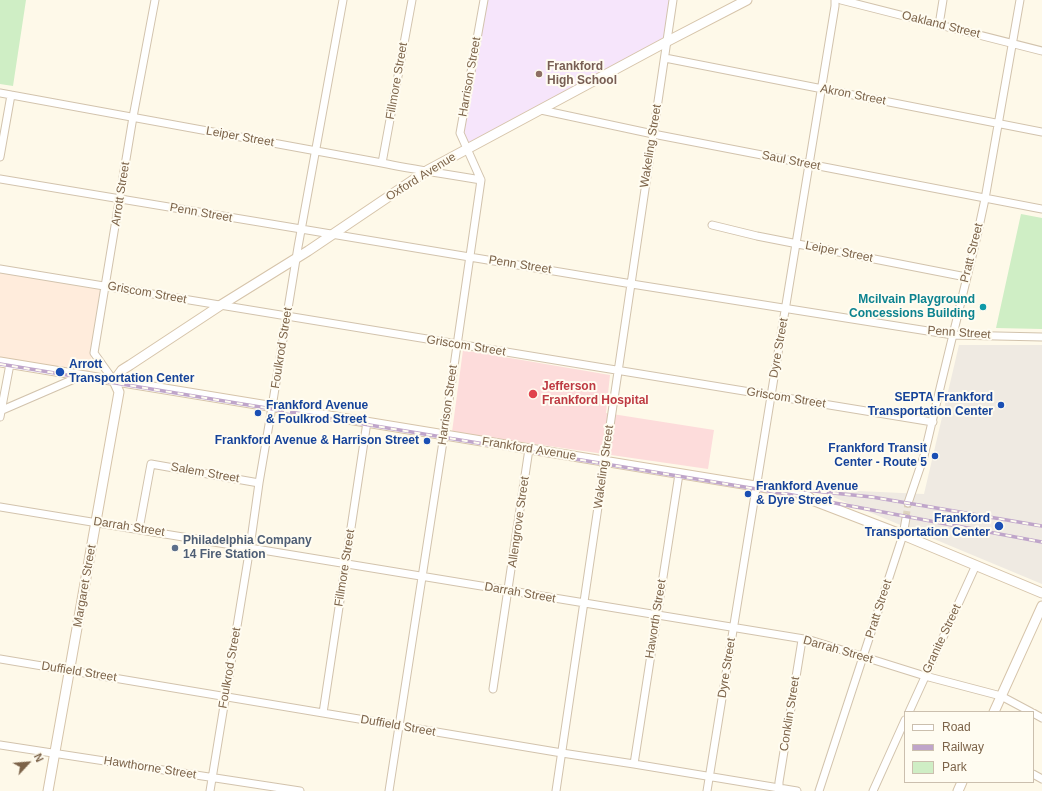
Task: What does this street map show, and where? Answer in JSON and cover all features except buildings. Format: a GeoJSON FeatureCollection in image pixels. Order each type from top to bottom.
{"type":"FeatureCollection","features":[{"type":"Feature","properties":{"kind":"main road","name":"Oxford Avenue"},"geometry":{"type":"LineString","coordinates":[[114,381],[122,370],[221,305],[334,234],[428,170],[747,0]]}},
{"type":"Feature","properties":{"kind":"main road","name":"Frankford Avenue"},"geometry":{"type":"LineString","coordinates":[[0,362],[805,494],[812,500],[903,535],[1042,593]]}},
{"type":"Feature","properties":{"kind":"main road","name":"Margaret Street"},"geometry":{"type":"LineString","coordinates":[[48,791],[119,392],[114,381]]}},
{"type":"Feature","properties":{"kind":"main road"},"geometry":{"type":"LineString","coordinates":[[994,711],[1042,606]]}},
{"type":"Feature","properties":{"kind":"street","name":"Arrott Street"},"geometry":{"type":"LineString","coordinates":[[114,381],[94,353],[133,117],[155,0]]}},
{"type":"Feature","properties":{"kind":"street","name":"Foulkrod Street"},"geometry":{"type":"LineString","coordinates":[[210,791],[300,230],[343,0]]}},
{"type":"Feature","properties":{"kind":"street","name":"Fillmore Street"},"geometry":{"type":"LineString","coordinates":[[382,163],[412,0]]}},
{"type":"Feature","properties":{"kind":"street","name":"Harrison Street"},"geometry":{"type":"LineString","coordinates":[[389,791],[444,435],[481,180],[460,133],[484,0]]}},
{"type":"Feature","properties":{"kind":"street","name":"Wakeling Street"},"geometry":{"type":"LineString","coordinates":[[556,791],[617,370],[673,0]]}},
{"type":"Feature","properties":{"kind":"street","name":"Dyre Street"},"geometry":{"type":"LineString","coordinates":[[707,791],[770,396],[822,88],[835,0]]}},
{"type":"Feature","properties":{"kind":"street","name":"Oakland Street"},"geometry":{"type":"LineString","coordinates":[[841,0],[1042,51]]}},
{"type":"Feature","properties":{"kind":"street"},"geometry":{"type":"LineString","coordinates":[[939,25],[943,0]]}},
{"type":"Feature","properties":{"kind":"street","name":"Pratt Street"},"geometry":{"type":"LineString","coordinates":[[908,503],[924,456],[933,422],[985,199],[1020,0]]}},
{"type":"Feature","properties":{"kind":"street","name":"Akron Street"},"geometry":{"type":"LineString","coordinates":[[665,58],[1042,132]]}},
{"type":"Feature","properties":{"kind":"street","name":"Leiper Street"},"geometry":{"type":"LineString","coordinates":[[0,93],[314,150],[407,169],[428,170],[481,180]]}},
{"type":"Feature","properties":{"kind":"street"},"geometry":{"type":"LineString","coordinates":[[0,157],[10,95]]}},
{"type":"Feature","properties":{"kind":"street","name":"Saul Street"},"geometry":{"type":"LineString","coordinates":[[542,110],[653,134],[1042,209]]}},
{"type":"Feature","properties":{"kind":"street","name":"Penn Street"},"geometry":{"type":"LineString","coordinates":[[0,179],[300,230],[334,234],[631,284],[953,335],[1042,336]]}},
{"type":"Feature","properties":{"kind":"street","name":"Leiper Street"},"geometry":{"type":"LineString","coordinates":[[712,225],[966,277]]}},
{"type":"Feature","properties":{"kind":"street","name":"Griscom Street"},"geometry":{"type":"LineString","coordinates":[[0,269],[933,422]]}},
{"type":"Feature","properties":{"kind":"street"},"geometry":{"type":"LineString","coordinates":[[0,413],[10,364]]}},
{"type":"Feature","properties":{"kind":"street"},"geometry":{"type":"LineString","coordinates":[[0,413],[81,376]]}},
{"type":"Feature","properties":{"kind":"street","name":"Fillmore Street"},"geometry":{"type":"LineString","coordinates":[[323,713],[368,422]]}},
{"type":"Feature","properties":{"kind":"street","name":"Allengrove Street"},"geometry":{"type":"LineString","coordinates":[[493,689],[509,591],[529,449]]}},
{"type":"Feature","properties":{"kind":"street","name":"Salem Street"},"geometry":{"type":"LineString","coordinates":[[139,529],[151,464],[259,483]]}},
{"type":"Feature","properties":{"kind":"street","name":"Haworth Street"},"geometry":{"type":"LineString","coordinates":[[634,764],[679,474]]}},
{"type":"Feature","properties":{"kind":"street","name":"Darrah Street"},"geometry":{"type":"LineString","coordinates":[[0,506],[583,604],[802,640],[810,640],[925,676],[1001,696],[1028,711]]}},
{"type":"Feature","properties":{"kind":"street","name":"Pratt Street"},"geometry":{"type":"LineString","coordinates":[[819,791],[903,535],[906,518]]}},
{"type":"Feature","properties":{"kind":"street","name":"Granite Street"},"geometry":{"type":"LineString","coordinates":[[909,711],[976,565]]}},
{"type":"Feature","properties":{"kind":"street","name":"Conklin Street"},"geometry":{"type":"LineString","coordinates":[[779,788],[802,640]]}},
{"type":"Feature","properties":{"kind":"street","name":"Duffield Street"},"geometry":{"type":"LineString","coordinates":[[0,659],[797,791]]}},
{"type":"Feature","properties":{"kind":"street"},"geometry":{"type":"LineString","coordinates":[[872,791],[904,722]]}},
{"type":"Feature","properties":{"kind":"street","name":"Hawthorne Street"},"geometry":{"type":"LineString","coordinates":[[0,745],[300,791]]}},
{"type":"Feature","properties":{"kind":"shaded area","name":"Frankford High School"},"geometry":{"type":"Polygon","coordinates":[[[484,0],[673,0],[668,41],[467,149],[460,133],[484,0]]]}},
{"type":"Feature","properties":{"kind":"shaded area"},"geometry":{"type":"Polygon","coordinates":[[[0,271],[102,288],[89,372],[0,357],[0,271]]]}},
{"type":"Feature","properties":{"kind":"shaded area","name":"SEPTA Frankford Transportation Center"},"geometry":{"type":"Polygon","coordinates":[[[959,345],[1042,345],[1042,584],[814,489],[924,494],[959,345]]]}},
{"type":"Feature","properties":{"kind":"shaded area","name":"Jefferson Frankford Hospital"},"geometry":{"type":"Polygon","coordinates":[[[463,350],[610,375],[606,413],[714,430],[708,469],[452,432],[463,350]]]}},
{"type":"Feature","properties":{"kind":"green space"},"geometry":{"type":"Polygon","coordinates":[[[0,0],[26,0],[13,86],[0,84],[0,0]]]}},
{"type":"Feature","properties":{"kind":"green space"},"geometry":{"type":"Polygon","coordinates":[[[1021,214],[1042,218],[1042,329],[996,328],[1021,214]]]}},
{"type":"Feature","properties":{"kind":"tunnel"},"geometry":{"type":"LineString","coordinates":[[906,518],[908,503]]}},
{"type":"Feature","properties":{"kind":"railway"},"geometry":{"type":"LineString","coordinates":[[0,364],[787,494],[1042,542]]}},
{"type":"Feature","properties":{"kind":"railway"},"geometry":{"type":"LineString","coordinates":[[785,488],[872,497],[1042,526]]}},
{"type":"Feature","properties":{"kind":"place","name":"Frankford High School"},"geometry":{"type":"Point","coordinates":[539,74]}},
{"type":"Feature","properties":{"kind":"place","name":"Mcilvain Playground Concessions Building"},"geometry":{"type":"Point","coordinates":[983,307]}},
{"type":"Feature","properties":{"kind":"place","name":"Arrott Transportation Center"},"geometry":{"type":"Point","coordinates":[60,372]}},
{"type":"Feature","properties":{"kind":"place","name":"Jefferson Frankford Hospital"},"geometry":{"type":"Point","coordinates":[533,394]}},
{"type":"Feature","properties":{"kind":"place","name":"SEPTA Frankford Transportation Center"},"geometry":{"type":"Point","coordinates":[1001,405]}},
{"type":"Feature","properties":{"kind":"place","name":"Frankford Avenue & Foulkrod Street"},"geometry":{"type":"Point","coordinates":[258,413]}},
{"type":"Feature","properties":{"kind":"place","name":"Frankford Avenue & Harrison Street"},"geometry":{"type":"Point","coordinates":[427,441]}},
{"type":"Feature","properties":{"kind":"place","name":"Frankford Transit Center - Route 5"},"geometry":{"type":"Point","coordinates":[935,456]}},
{"type":"Feature","properties":{"kind":"place","name":"Frankford Avenue & Dyre Street"},"geometry":{"type":"Point","coordinates":[748,494]}},
{"type":"Feature","properties":{"kind":"place","name":"Frankford Transportation Center"},"geometry":{"type":"Point","coordinates":[999,526]}},
{"type":"Feature","properties":{"kind":"place","name":"Philadelphia Company 14 Fire Station"},"geometry":{"type":"Point","coordinates":[175,548]}}]}
